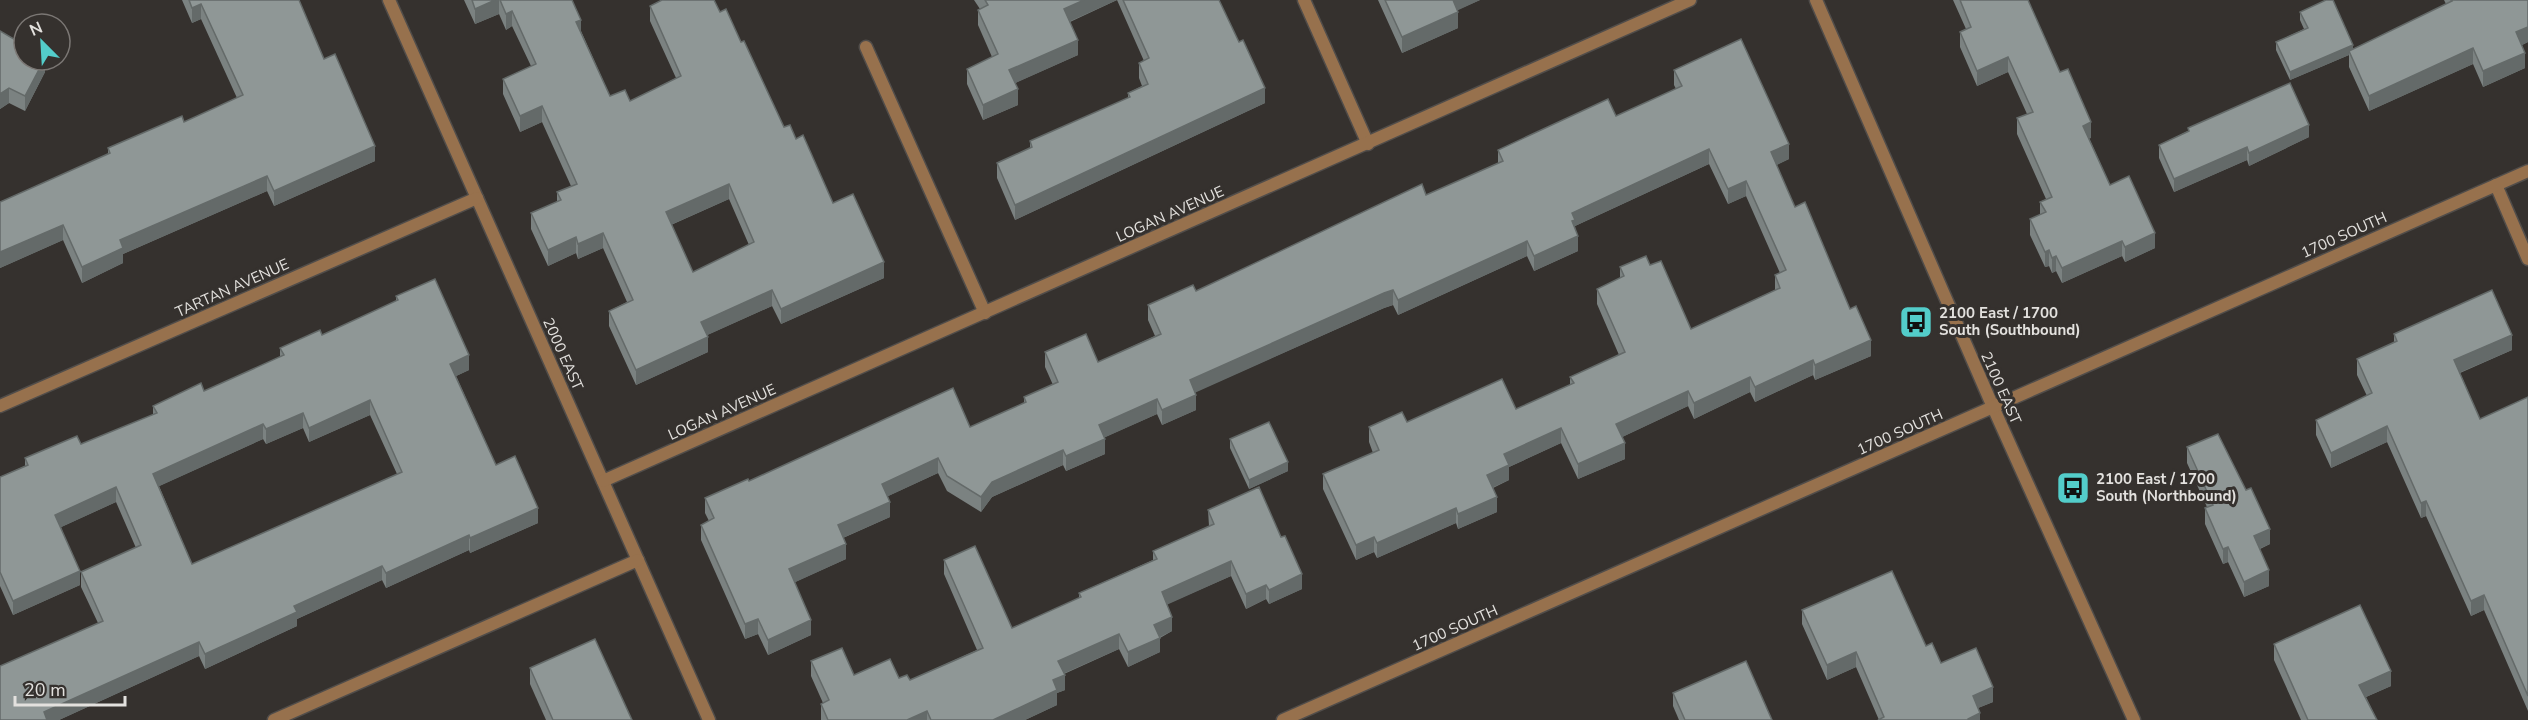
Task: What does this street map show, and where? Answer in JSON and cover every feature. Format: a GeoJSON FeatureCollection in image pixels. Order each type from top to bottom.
{"type":"FeatureCollection","features":[{"type":"Feature","properties":{"kind":"street","name":"2000 EAST"},"geometry":{"type":"LineString","coordinates":[[389,0],[709,720]]}},
{"type":"Feature","properties":{"kind":"street"},"geometry":{"type":"LineString","coordinates":[[1304,0],[1368,144]]}},
{"type":"Feature","properties":{"kind":"street","name":"LOGAN AVENUE"},"geometry":{"type":"LineString","coordinates":[[603,481],[1690,0]]}},
{"type":"Feature","properties":{"kind":"street","name":"2100 EAST"},"geometry":{"type":"LineString","coordinates":[[1816,0],[1993,407],[2134,720]]}},
{"type":"Feature","properties":{"kind":"street"},"geometry":{"type":"LineString","coordinates":[[866,47],[985,313]]}},
{"type":"Feature","properties":{"kind":"street","name":"1700 SOUTH"},"geometry":{"type":"LineString","coordinates":[[1283,720],[2528,171]]}},
{"type":"Feature","properties":{"kind":"street"},"geometry":{"type":"LineString","coordinates":[[2496,185],[2528,259]]}},
{"type":"Feature","properties":{"kind":"street","name":"TARTAN AVENUE"},"geometry":{"type":"LineString","coordinates":[[0,406],[477,198]]}},
{"type":"Feature","properties":{"kind":"street"},"geometry":{"type":"LineString","coordinates":[[274,720],[638,560]]}},
{"type":"Feature","properties":{"kind":"building"},"geometry":{"type":"Polygon","coordinates":[[[189,0],[299,0],[324,59],[335,54],[375,146],[274,191],[267,176],[120,240],[123,248],[82,267],[63,225],[0,252],[0,202],[110,153],[108,148],[182,116],[184,122],[243,95],[201,4],[192,8],[189,0]]]}},
{"type":"Feature","properties":{"kind":"building"},"geometry":{"type":"Polygon","coordinates":[[[472,0],[495,0],[475,9],[472,0]]]}},
{"type":"Feature","properties":{"kind":"building"},"geometry":{"type":"Polygon","coordinates":[[[500,0],[572,0],[581,20],[576,22],[610,96],[625,90],[630,101],[681,76],[650,6],[662,0],[714,0],[720,12],[726,9],[741,42],[744,41],[784,127],[790,125],[796,139],[803,135],[833,203],[853,194],[884,262],[781,309],[772,290],[701,322],[708,337],[636,370],[609,311],[633,300],[603,233],[578,244],[576,237],[548,250],[531,213],[561,200],[557,192],[577,184],[542,106],[520,116],[503,79],[536,64],[512,11],[506,14],[500,0]],[[729,184],[666,212],[693,272],[754,242],[729,184]]]}},
{"type":"Feature","properties":{"kind":"building"},"geometry":{"type":"Polygon","coordinates":[[[985,0],[1084,0],[1064,9],[1078,40],[1009,70],[1018,89],[983,105],[967,69],[998,54],[978,10],[988,5],[985,0]]]}},
{"type":"Feature","properties":{"kind":"building"},"geometry":{"type":"Polygon","coordinates":[[[1123,0],[1219,0],[1239,42],[1243,40],[1265,88],[1015,205],[997,163],[1032,147],[1030,141],[1130,97],[1128,93],[1148,84],[1139,63],[1149,58],[1123,0]]]}},
{"type":"Feature","properties":{"kind":"building"},"geometry":{"type":"Polygon","coordinates":[[[1385,0],[1453,0],[1458,12],[1402,37],[1385,0]]]}},
{"type":"Feature","properties":{"kind":"building"},"geometry":{"type":"Polygon","coordinates":[[[1960,0],[2028,0],[2060,72],[2068,69],[2091,122],[2083,126],[2110,185],[2129,176],[2155,233],[2125,247],[2122,241],[2062,268],[2056,256],[2052,258],[2049,250],[2045,252],[2030,219],[2046,212],[2040,202],[2052,197],[2017,118],[2033,112],[2008,57],[1977,71],[1960,32],[1971,27],[1960,0]]]}},
{"type":"Feature","properties":{"kind":"building"},"geometry":{"type":"Polygon","coordinates":[[[2326,0],[2333,0],[2353,45],[2290,72],[2276,42],[2308,28],[2300,12],[2326,0]]]}},
{"type":"Feature","properties":{"kind":"building"},"geometry":{"type":"Polygon","coordinates":[[[2451,0],[2528,0],[2528,27],[2516,32],[2525,53],[2483,71],[2473,48],[2369,96],[2349,51],[2451,0]]]}},
{"type":"Feature","properties":{"kind":"building"},"geometry":{"type":"Polygon","coordinates":[[[0,31],[12,38],[12,72],[38,72],[25,96],[9,88],[0,94],[0,31]]]}},
{"type":"Feature","properties":{"kind":"building"},"geometry":{"type":"Polygon","coordinates":[[[1741,39],[1789,144],[1771,152],[1795,207],[1805,202],[1850,309],[1856,306],[1871,340],[1815,365],[1813,360],[1755,387],[1750,377],[1694,403],[1688,391],[1616,424],[1625,443],[1578,464],[1561,428],[1504,454],[1509,465],[1487,475],[1497,497],[1458,514],[1456,508],[1377,543],[1374,537],[1356,545],[1323,474],[1379,450],[1369,427],[1402,412],[1407,422],[1502,379],[1516,409],[1574,383],[1570,377],[1625,352],[1597,289],[1624,276],[1620,267],[1646,256],[1650,265],[1661,261],[1691,329],[1780,288],[1775,275],[1786,270],[1746,181],[1728,189],[1709,149],[1572,213],[1575,220],[1572,221],[1578,236],[1534,256],[1527,241],[1398,300],[1393,290],[1384,293],[1190,380],[1196,395],[1162,410],[1157,399],[1099,425],[1105,439],[1066,456],[1063,450],[992,482],[981,497],[947,476],[938,458],[882,484],[890,502],[838,525],[846,544],[789,569],[811,620],[768,640],[758,619],[745,624],[701,525],[714,518],[705,498],[748,479],[749,481],[953,388],[970,427],[1026,402],[1024,397],[1058,382],[1045,352],[1086,334],[1098,362],[1161,334],[1148,305],[1193,285],[1196,291],[1422,184],[1426,195],[1503,161],[1498,150],[1608,99],[1616,116],[1682,86],[1674,70],[1741,39]]]}},
{"type":"Feature","properties":{"kind":"building"},"geometry":{"type":"Polygon","coordinates":[[[2290,83],[2309,125],[2249,153],[2247,147],[2174,179],[2159,145],[2189,131],[2188,128],[2290,83]]]}},
{"type":"Feature","properties":{"kind":"building"},"geometry":{"type":"Polygon","coordinates":[[[435,279],[469,355],[450,364],[496,465],[515,456],[538,508],[470,538],[469,535],[386,573],[382,566],[294,606],[297,612],[205,654],[199,642],[44,712],[47,720],[0,720],[0,666],[103,621],[81,572],[141,545],[116,487],[55,515],[80,571],[13,601],[0,572],[0,477],[28,465],[25,458],[77,436],[81,444],[157,413],[153,406],[201,383],[204,391],[284,355],[280,348],[320,330],[322,335],[398,300],[396,296],[435,279]],[[370,400],[309,428],[303,413],[266,429],[263,424],[153,474],[192,564],[402,472],[370,400]]]}},
{"type":"Feature","properties":{"kind":"building"},"geometry":{"type":"Polygon","coordinates":[[[2492,290],[2512,335],[2454,360],[2480,419],[2528,397],[2528,696],[2484,595],[2471,601],[2426,501],[2421,503],[2387,426],[2331,453],[2316,420],[2372,393],[2357,359],[2397,341],[2394,334],[2492,290]]]}},
{"type":"Feature","properties":{"kind":"building"},"geometry":{"type":"Polygon","coordinates":[[[1269,422],[1288,462],[1249,480],[1230,439],[1269,422]]]}},
{"type":"Feature","properties":{"kind":"building"},"geometry":{"type":"Polygon","coordinates":[[[2218,434],[2246,490],[2251,488],[2270,529],[2254,536],[2269,570],[2244,582],[2228,547],[2223,549],[2205,508],[2213,505],[2187,447],[2218,434]]]}},
{"type":"Feature","properties":{"kind":"building"},"geometry":{"type":"Polygon","coordinates":[[[1259,487],[1281,537],[1285,536],[1302,574],[1269,590],[1266,585],[1246,594],[1231,561],[1162,592],[1172,617],[1154,625],[1160,638],[1128,652],[1119,634],[1058,661],[1065,675],[1053,680],[1057,690],[993,720],[931,720],[927,711],[907,720],[828,720],[821,704],[829,700],[811,661],[842,648],[854,675],[890,659],[899,678],[907,675],[910,680],[983,648],[944,560],[975,546],[1012,628],[1081,597],[1079,593],[1157,559],[1153,551],[1214,524],[1208,510],[1259,487]]]}},
{"type":"Feature","properties":{"kind":"building"},"geometry":{"type":"Polygon","coordinates":[[[1892,571],[1926,646],[1932,643],[1941,663],[1976,648],[1993,687],[1973,696],[1980,713],[1968,720],[1878,720],[1884,717],[1856,652],[1827,665],[1802,610],[1892,571]]]}},
{"type":"Feature","properties":{"kind":"building"},"geometry":{"type":"Polygon","coordinates":[[[2360,605],[2391,671],[2359,685],[2377,720],[2308,720],[2274,644],[2360,605]]]}},
{"type":"Feature","properties":{"kind":"building"},"geometry":{"type":"Polygon","coordinates":[[[595,639],[632,720],[553,720],[530,668],[595,639]]]}},
{"type":"Feature","properties":{"kind":"building"},"geometry":{"type":"Polygon","coordinates":[[[1746,661],[1772,720],[1685,720],[1673,693],[1746,661]]]}},
{"type":"Feature","properties":{"kind":"place","name":"2100 East / 1700 South (Southbound)"},"geometry":{"type":"Point","coordinates":[1916,322]}},
{"type":"Feature","properties":{"kind":"place","name":"2100 East / 1700 South (Northbound)"},"geometry":{"type":"Point","coordinates":[2073,488]}}]}
